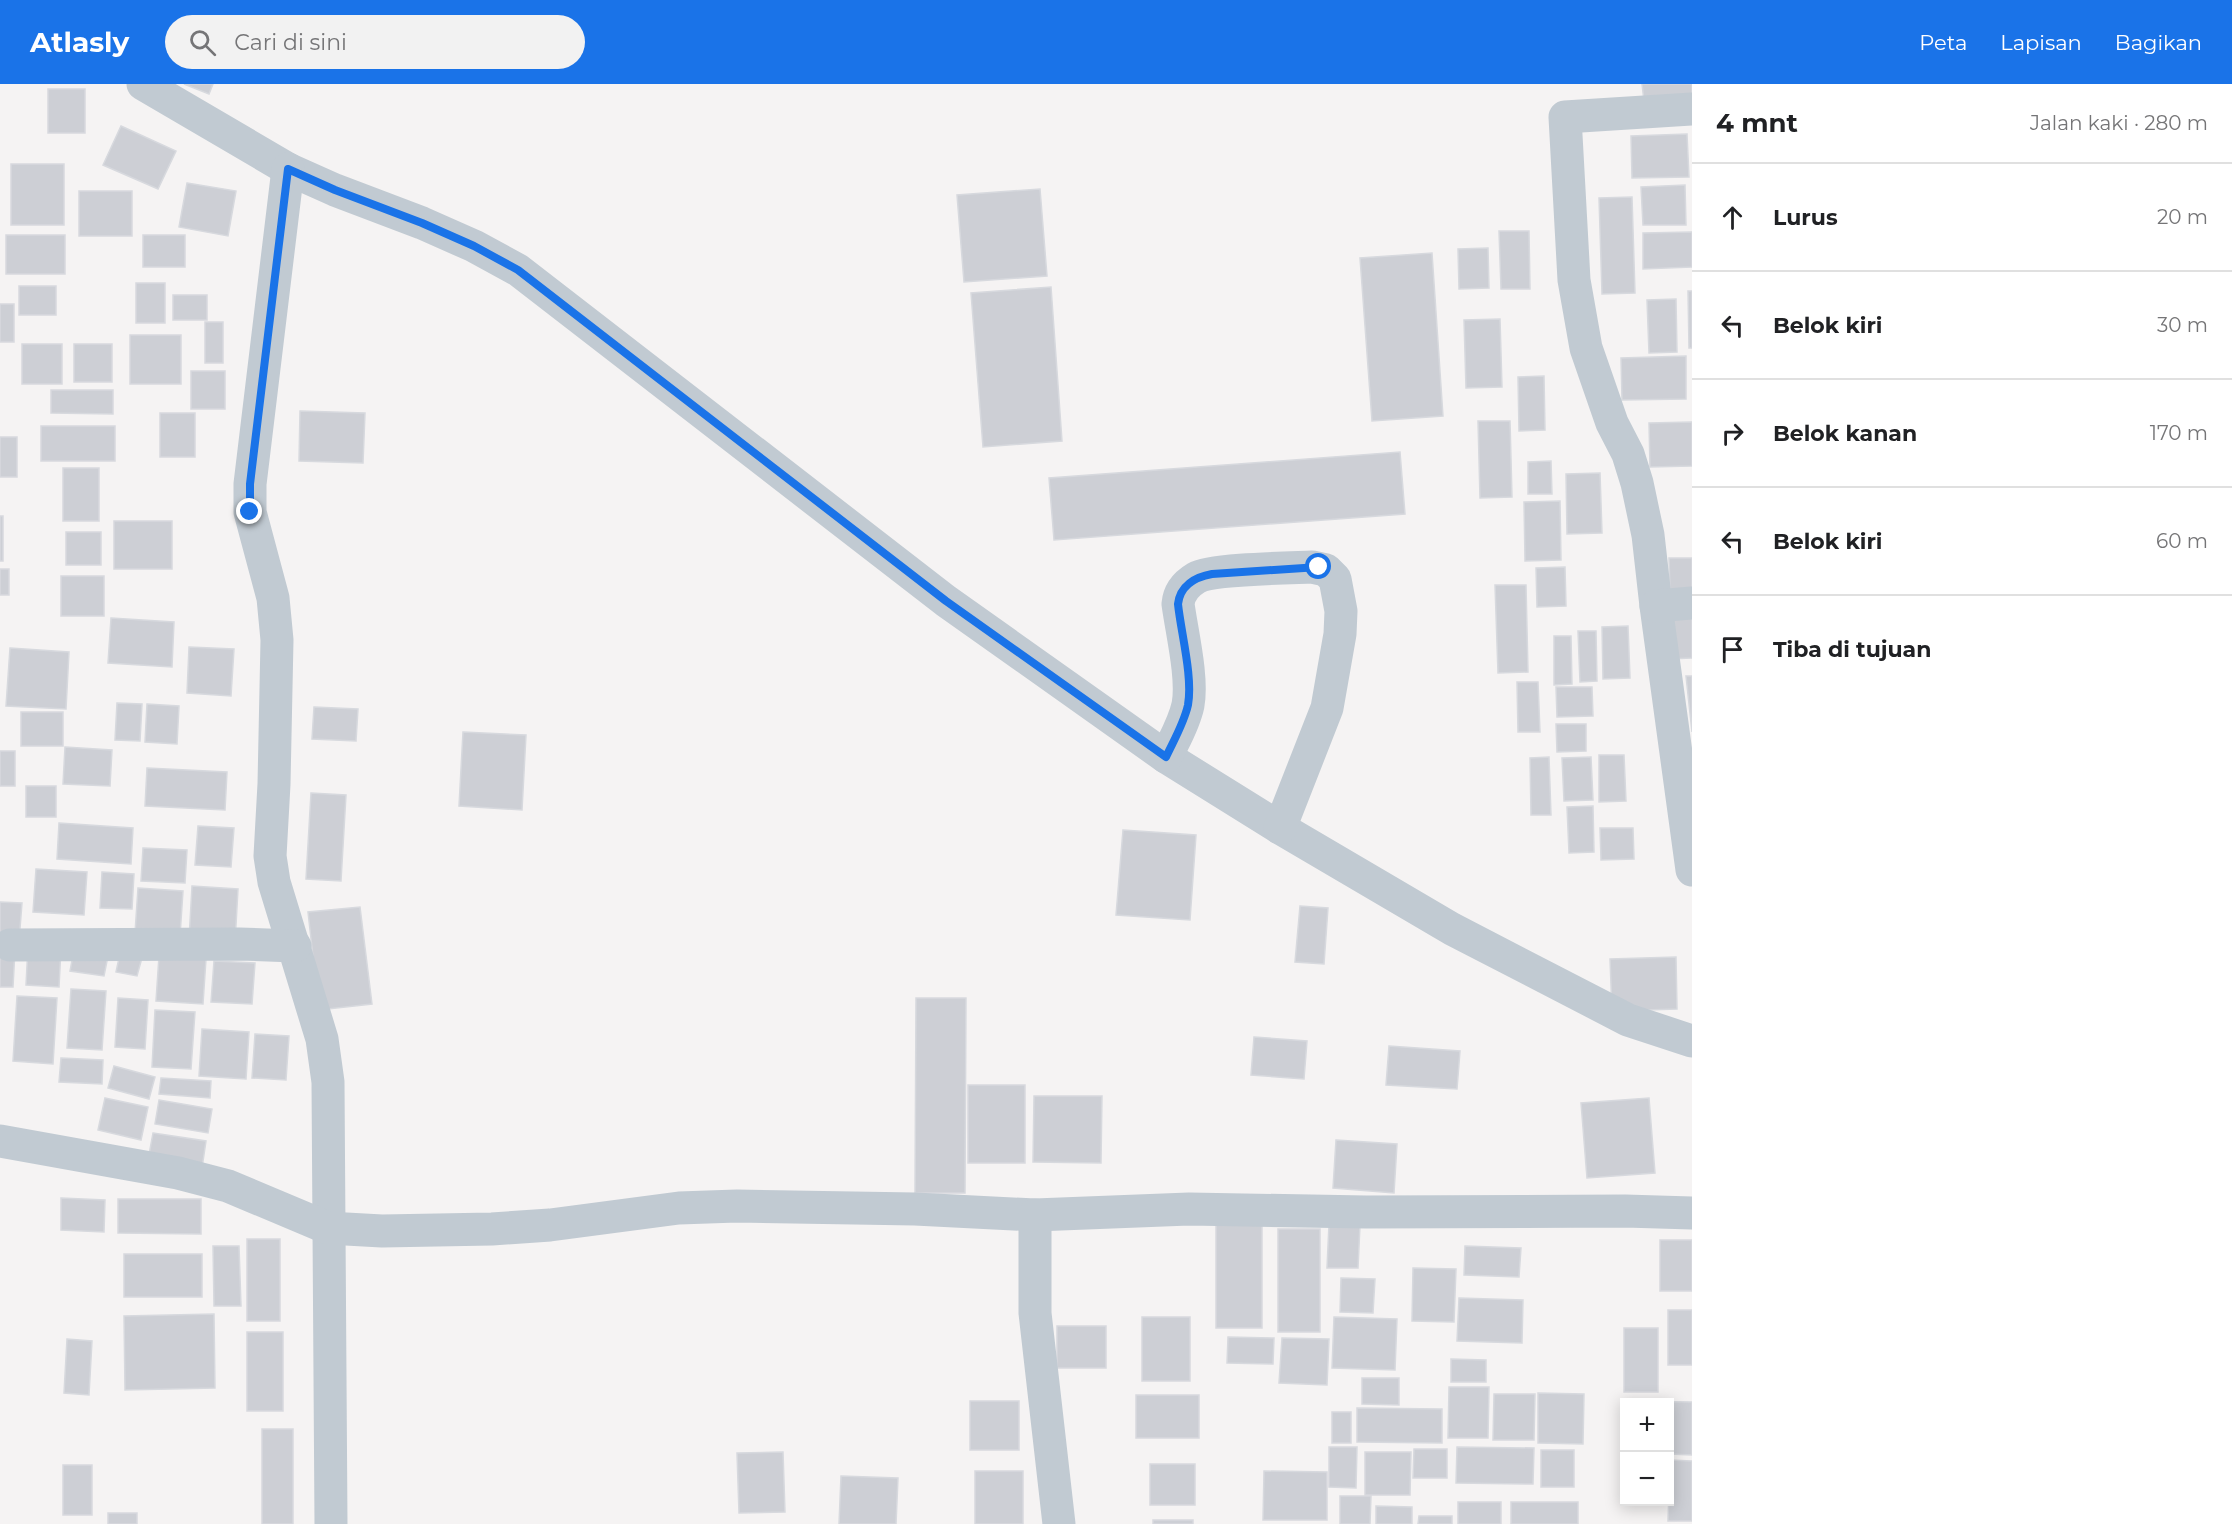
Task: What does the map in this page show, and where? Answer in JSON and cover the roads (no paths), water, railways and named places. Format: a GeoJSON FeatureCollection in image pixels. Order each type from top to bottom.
{"type":"FeatureCollection","features":[{"type":"Feature","properties":{"kind":"street"},"geometry":{"type":"LineString","coordinates":[[143,84],[288,169],[335,190],[422,223],[474,246],[518,270],[946,601],[1166,757],[1280,828],[1452,929],[1524,968],[1628,1020],[1692,1041]]}},
{"type":"Feature","properties":{"kind":"street"},"geometry":{"type":"LineString","coordinates":[[1692,109],[1564,117],[1574,280],[1586,348],[1612,423],[1628,454],[1648,535],[1692,870]]}},
{"type":"Feature","properties":{"kind":"street"},"geometry":{"type":"LineString","coordinates":[[288,169],[250,484],[250,512],[273,598],[277,640],[270,856],[274,882],[295,946],[326,1057],[331,1524]]}},
{"type":"Feature","properties":{"kind":"street"},"geometry":{"type":"LineString","coordinates":[[1166,757],[1188,705],[1190,687],[1178,604],[1179,597],[1186,586],[1195,578],[1212,574],[1312,567],[1326,570],[1335,579],[1341,611],[1335,667],[1327,708],[1280,828]]}},
{"type":"Feature","properties":{"kind":"street"},"geometry":{"type":"LineString","coordinates":[[1656,606],[1692,603]]}},
{"type":"Feature","properties":{"kind":"street"},"geometry":{"type":"LineString","coordinates":[[10,945],[239,944],[295,946]]}},
{"type":"Feature","properties":{"kind":"street"},"geometry":{"type":"LineString","coordinates":[[0,1141],[128,1166],[178,1173],[218,1184],[328,1228],[382,1231],[492,1229],[550,1225],[679,1208],[738,1206],[915,1209],[1035,1215],[1189,1209],[1366,1212],[1625,1210],[1692,1214]]}},
{"type":"Feature","properties":{"kind":"street"},"geometry":{"type":"LineString","coordinates":[[1035,1215],[1035,1313],[1059,1524]]}}]}
